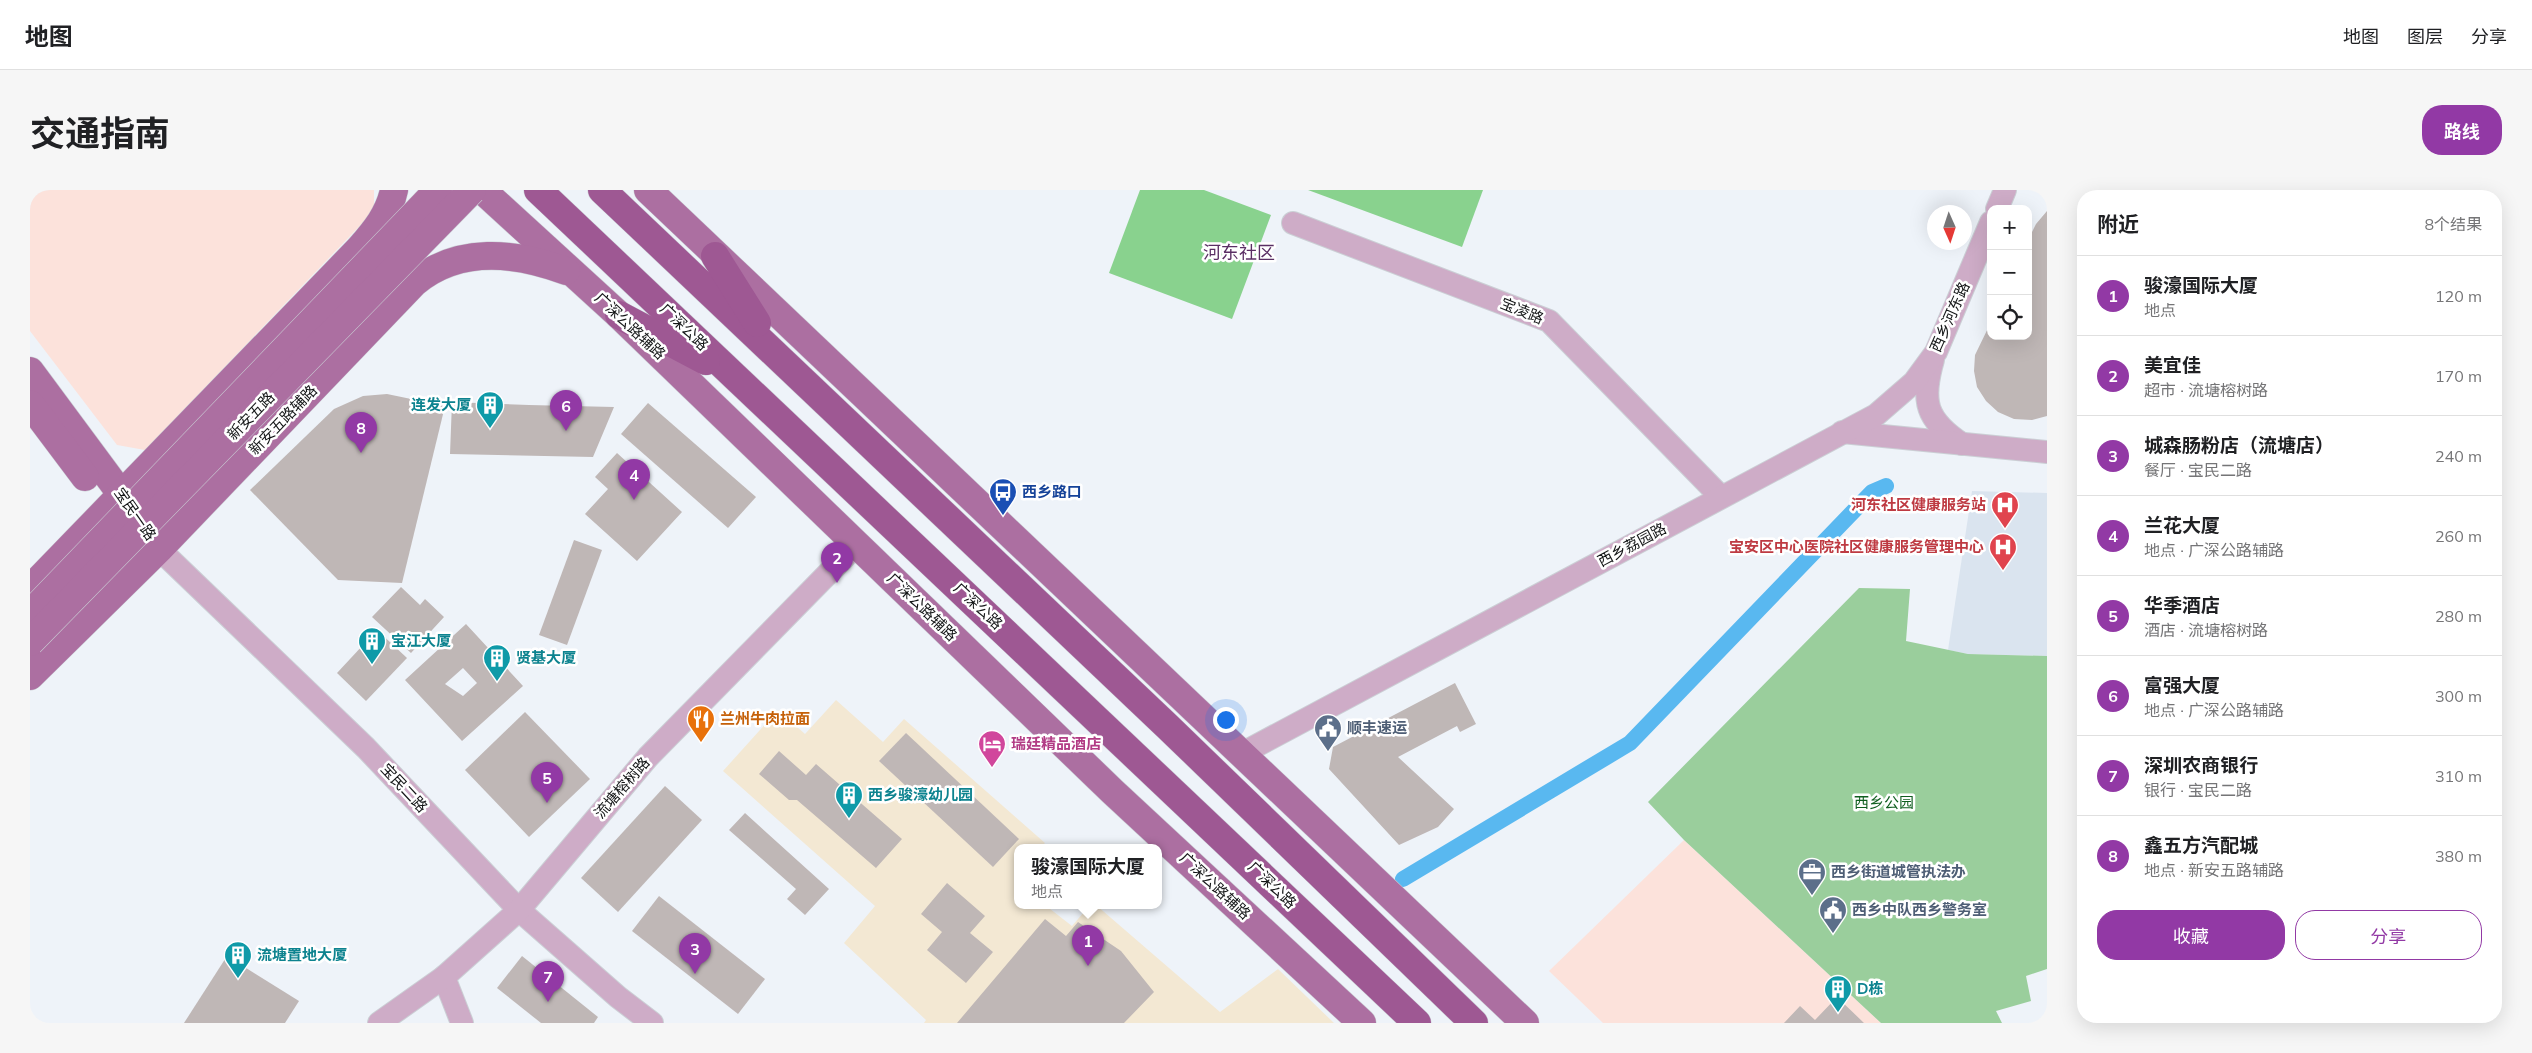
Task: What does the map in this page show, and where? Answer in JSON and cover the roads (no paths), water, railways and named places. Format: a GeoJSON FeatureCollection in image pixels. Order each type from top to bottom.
{"type":"FeatureCollection","features":[{"type":"Feature","properties":{"kind":"highway","name":"广深公路"},"geometry":{"type":"LineString","coordinates":[[538,190],[1416,1023]]}},
{"type":"Feature","properties":{"kind":"highway"},"geometry":{"type":"LineString","coordinates":[[602,190],[1168,727],[1474,1023]]}},
{"type":"Feature","properties":{"kind":"highway"},"geometry":{"type":"LineString","coordinates":[[715,256],[778,356]]}},
{"type":"Feature","properties":{"kind":"highway"},"geometry":{"type":"LineString","coordinates":[[619,315],[736,376]]}},
{"type":"Feature","properties":{"kind":"main road"},"geometry":{"type":"LineString","coordinates":[[30,589],[359,249],[377,228],[391,203],[394,190]]}},
{"type":"Feature","properties":{"kind":"main road","name":"新安五路"},"geometry":{"type":"LineString","coordinates":[[30,614],[438,190]]}},
{"type":"Feature","properties":{"kind":"main road","name":"新安五路"},"geometry":{"type":"LineString","coordinates":[[30,642],[472,190]]}},
{"type":"Feature","properties":{"kind":"main road","name":"广深公路辅路"},"geometry":{"type":"LineString","coordinates":[[482,190],[619,315],[1112,791],[1362,1023]]}},
{"type":"Feature","properties":{"kind":"main road"},"geometry":{"type":"LineString","coordinates":[[651,191],[715,256],[1525,1023]]}},
{"type":"Feature","properties":{"kind":"main road","name":"新安五路辅路"},"geometry":{"type":"LineString","coordinates":[[30,676],[159,549],[414,282],[428,270],[463,259],[492,255],[523,258],[575,274]]}},
{"type":"Feature","properties":{"kind":"main road","name":"宝民一路"},"geometry":{"type":"LineString","coordinates":[[30,371],[116,502]]}},
{"type":"Feature","properties":{"kind":"main road","name":"宝民一路"},"geometry":{"type":"LineString","coordinates":[[30,404],[159,549]]}},
{"type":"Feature","properties":{"kind":"street"},"geometry":{"type":"LineString","coordinates":[[1998,205],[2004,190]]}},
{"type":"Feature","properties":{"kind":"street","name":"宝凌路"},"geometry":{"type":"LineString","coordinates":[[1293,223],[1549,320],[1721,497]]}},
{"type":"Feature","properties":{"kind":"street","name":"西乡河东路"},"geometry":{"type":"LineString","coordinates":[[1842,432],[1876,415],[1892,402],[1914,382],[1936,352],[1987,231]]}},
{"type":"Feature","properties":{"kind":"street"},"geometry":{"type":"LineString","coordinates":[[1936,352],[1928,386],[1928,408],[1939,426],[1962,444]]}},
{"type":"Feature","properties":{"kind":"street"},"geometry":{"type":"LineString","coordinates":[[1842,432],[2047,452]]}},
{"type":"Feature","properties":{"kind":"street","name":"西乡荔园路"},"geometry":{"type":"LineString","coordinates":[[1241,754],[1842,432]]}},
{"type":"Feature","properties":{"kind":"street","name":"流塘榕树路"},"geometry":{"type":"LineString","coordinates":[[379,1023],[444,977],[519,910],[648,757],[857,544]]}},
{"type":"Feature","properties":{"kind":"street","name":"宝民二路"},"geometry":{"type":"LineString","coordinates":[[159,549],[366,748],[519,910],[618,997],[652,1023]]}},
{"type":"Feature","properties":{"kind":"street"},"geometry":{"type":"LineString","coordinates":[[444,977],[462,1023]]}},
{"type":"Feature","properties":{"kind":"waterway"},"geometry":{"type":"LineString","coordinates":[[1403,879],[1630,743],[1872,492],[1886,486]]}},
{"type":"Feature","properties":{"kind":"place","name":"连发大厦"},"geometry":{"type":"Point","coordinates":[490,429]}},
{"type":"Feature","properties":{"kind":"place","name":"富强大厦"},"geometry":{"type":"Point","coordinates":[566,431]}},
{"type":"Feature","properties":{"kind":"place","name":"鑫五方汽配城"},"geometry":{"type":"Point","coordinates":[361,453]}},
{"type":"Feature","properties":{"kind":"place","name":"兰花大厦"},"geometry":{"type":"Point","coordinates":[634,500]}},
{"type":"Feature","properties":{"kind":"place","name":"西乡路口"},"geometry":{"type":"Point","coordinates":[1003,516]}},
{"type":"Feature","properties":{"kind":"place","name":"河东社区健康服务站"},"geometry":{"type":"Point","coordinates":[2005,529]}},
{"type":"Feature","properties":{"kind":"place","name":"宝安区中心医院社区健康服务管理中心"},"geometry":{"type":"Point","coordinates":[2003,571]}},
{"type":"Feature","properties":{"kind":"place","name":"美宜佳"},"geometry":{"type":"Point","coordinates":[837,583]}},
{"type":"Feature","properties":{"kind":"place","name":"宝江大厦"},"geometry":{"type":"Point","coordinates":[372,665]}},
{"type":"Feature","properties":{"kind":"place","name":"贤基大厦"},"geometry":{"type":"Point","coordinates":[497,682]}},
{"type":"Feature","properties":{"kind":"place","name":"兰州牛肉拉面"},"geometry":{"type":"Point","coordinates":[701,743]}},
{"type":"Feature","properties":{"kind":"place","name":"顺丰速运"},"geometry":{"type":"Point","coordinates":[1328,752]}},
{"type":"Feature","properties":{"kind":"place","name":"瑞廷精品酒店"},"geometry":{"type":"Point","coordinates":[992,768]}},
{"type":"Feature","properties":{"kind":"place","name":"华季酒店"},"geometry":{"type":"Point","coordinates":[547,803]}},
{"type":"Feature","properties":{"kind":"place","name":"西乡骏濠幼儿园"},"geometry":{"type":"Point","coordinates":[849,819]}},
{"type":"Feature","properties":{"kind":"place","name":"西乡街道城管执法办"},"geometry":{"type":"Point","coordinates":[1812,896]}},
{"type":"Feature","properties":{"kind":"place","name":"西乡中队西乡警务室"},"geometry":{"type":"Point","coordinates":[1833,934]}},
{"type":"Feature","properties":{"kind":"place","name":"骏濠国际大厦"},"geometry":{"type":"Point","coordinates":[1088,966]}},
{"type":"Feature","properties":{"kind":"place","name":"城森肠粉店（流塘店）"},"geometry":{"type":"Point","coordinates":[695,974]}},
{"type":"Feature","properties":{"kind":"place","name":"流塘置地大厦"},"geometry":{"type":"Point","coordinates":[238,979]}},
{"type":"Feature","properties":{"kind":"place","name":"深圳农商银行"},"geometry":{"type":"Point","coordinates":[548,1002]}},
{"type":"Feature","properties":{"kind":"place","name":"D栋"},"geometry":{"type":"Point","coordinates":[1838,1013]}},
{"type":"Feature","properties":{"kind":"district","name":"河东社区"},"geometry":{"type":"Point","coordinates":[1239,253]}},
{"type":"Feature","properties":{"kind":"park label","name":"西乡公园"},"geometry":{"type":"Point","coordinates":[1884,803]}}]}
